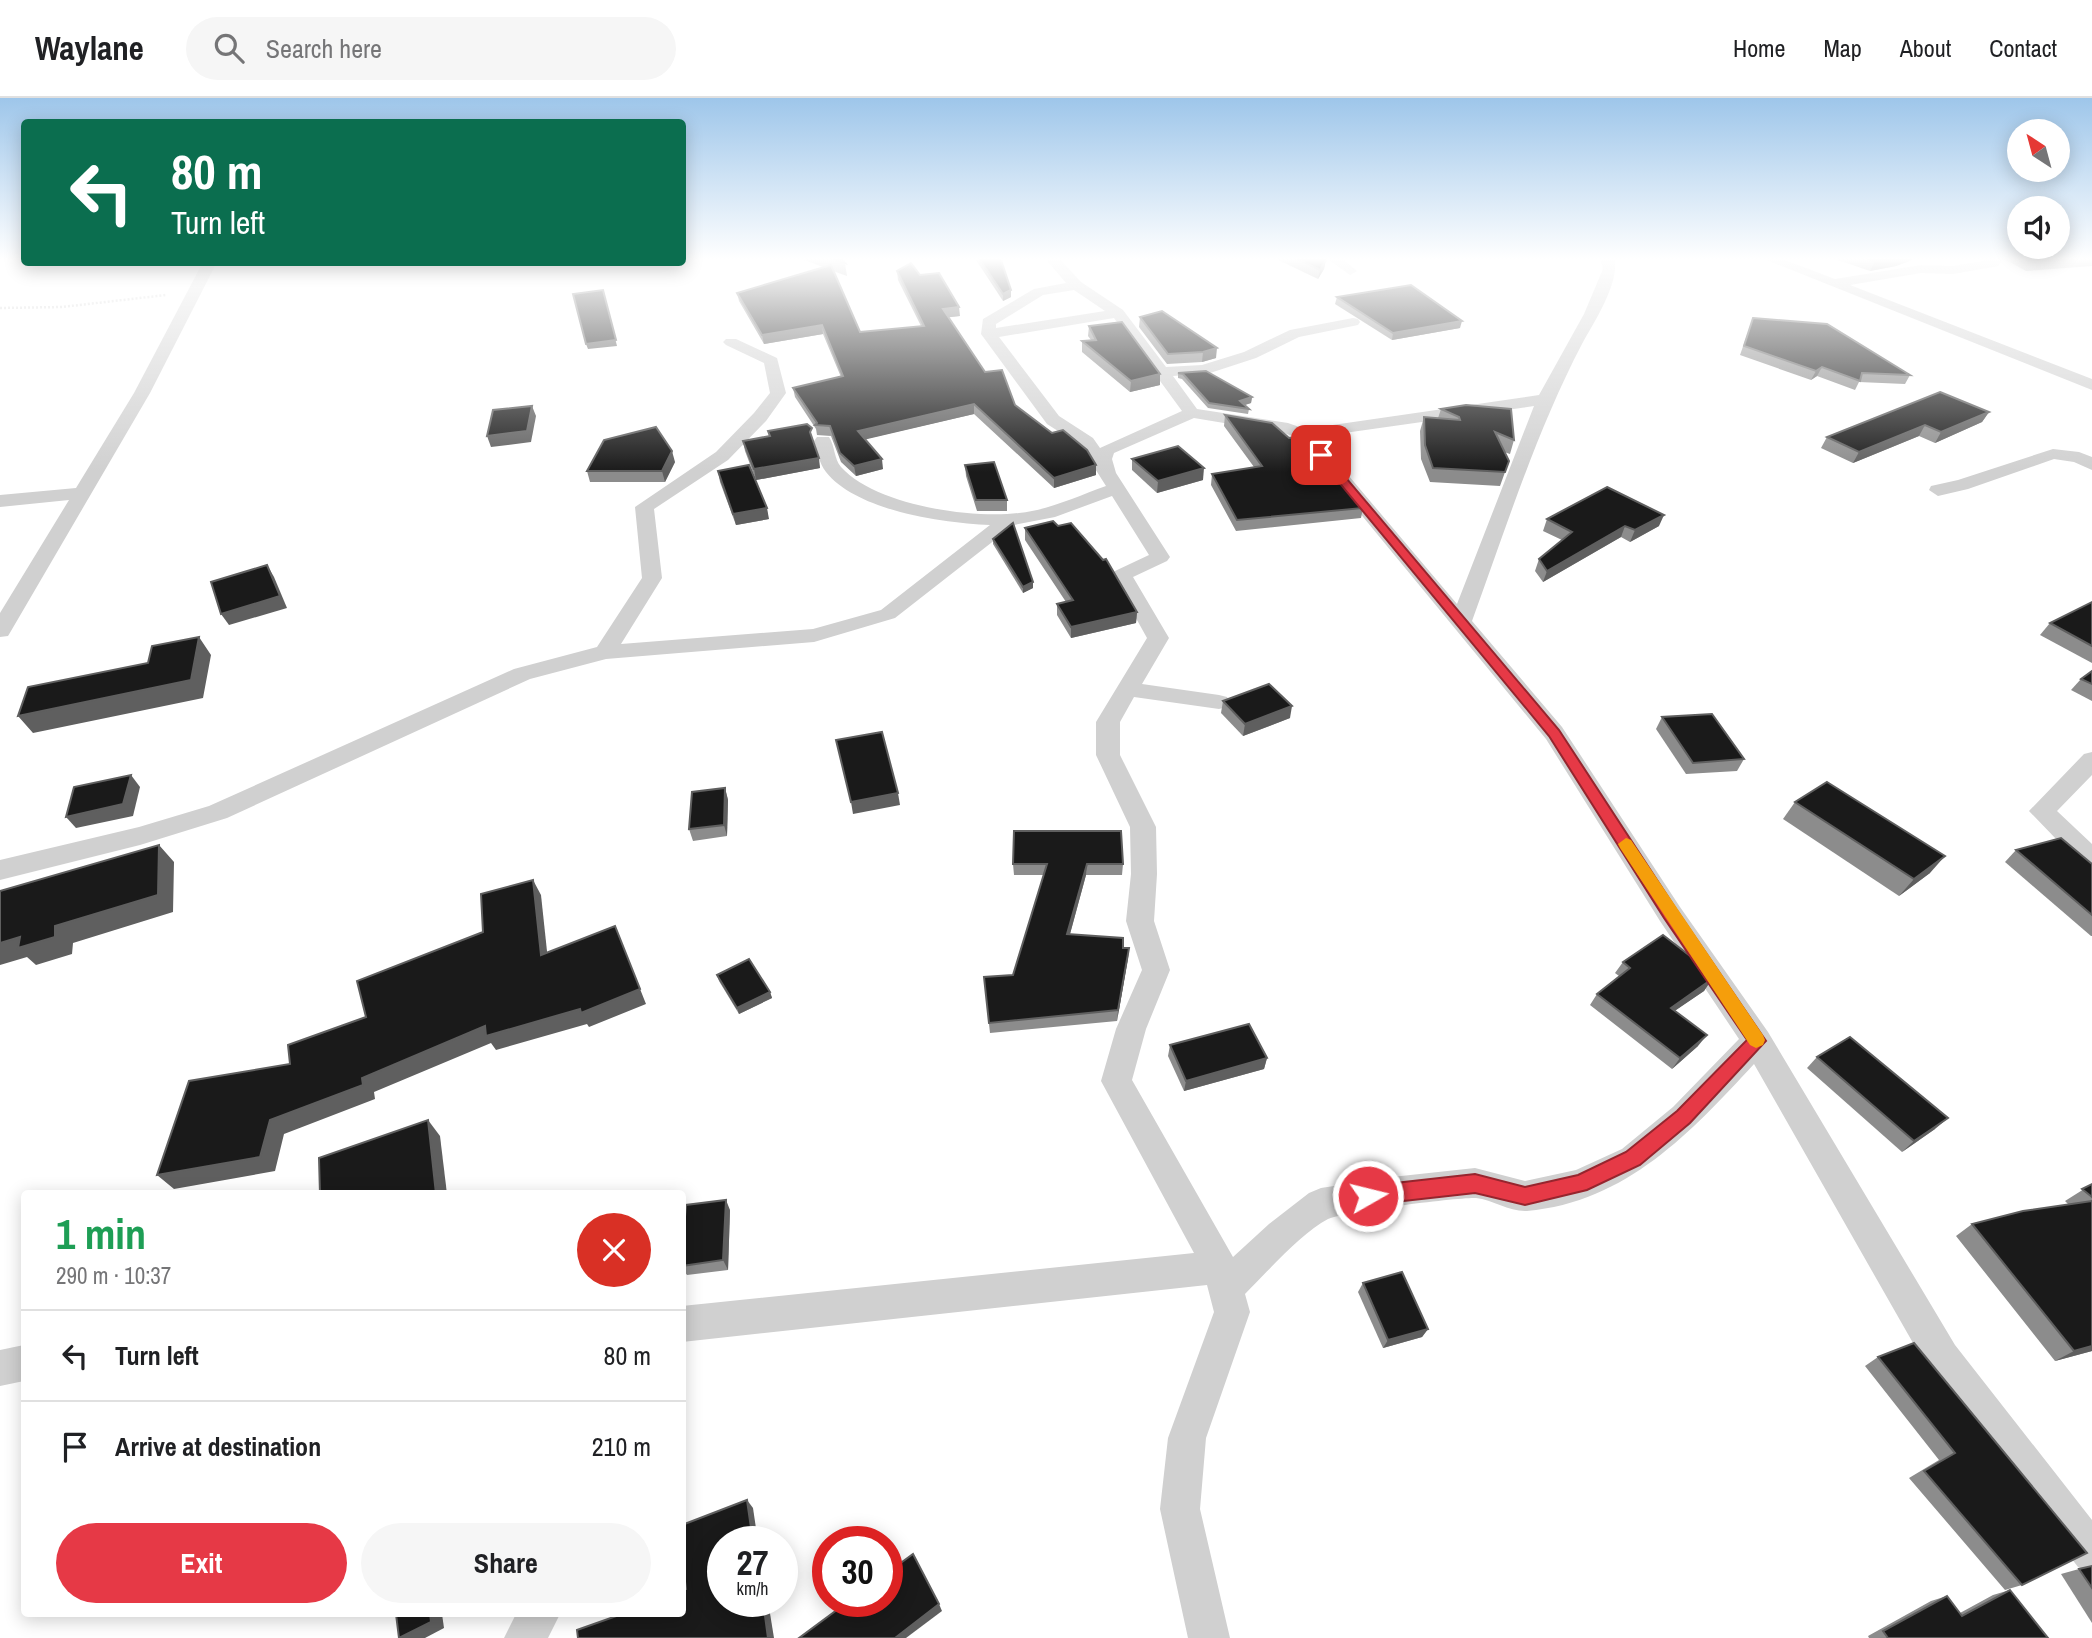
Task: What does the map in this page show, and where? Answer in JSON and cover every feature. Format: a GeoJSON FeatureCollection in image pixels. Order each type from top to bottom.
{"type":"FeatureCollection","features":[{"type":"Feature","properties":{"kind":"street"},"geometry":{"type":"LineString","coordinates":[[0,631],[142,393],[174,329]]}},
{"type":"Feature","properties":{"kind":"street"},"geometry":{"type":"LineString","coordinates":[[989,329],[989,334],[1053,420],[1087,442],[1160,557],[1122,575],[1158,638],[1108,722],[1108,755],[1143,827],[1144,874],[1140,921],[1156,970],[1131,1029],[1116,1081],[1223,1277],[1232,1312],[1188,1438],[1180,1509],[1209,1638]]}},
{"type":"Feature","properties":{"kind":"street"},"geometry":{"type":"LineString","coordinates":[[989,334],[1021,329]]}},
{"type":"Feature","properties":{"kind":"street"},"geometry":{"type":"LineString","coordinates":[[1130,329],[1192,412]]}},
{"type":"Feature","properties":{"kind":"street"},"geometry":{"type":"LineString","coordinates":[[1161,372],[1204,370],[1250,355],[1295,333],[1317,329]]}},
{"type":"Feature","properties":{"kind":"street"},"geometry":{"type":"LineString","coordinates":[[1461,622],[1545,399],[1583,329]]}},
{"type":"Feature","properties":{"kind":"street"},"geometry":{"type":"LineString","coordinates":[[1951,329],[2092,385]]}},
{"type":"Feature","properties":{"kind":"street"},"geometry":{"type":"LineString","coordinates":[[605,652],[652,578],[644,507],[722,456],[760,417],[778,393],[771,361],[731,342]]}},
{"type":"Feature","properties":{"kind":"street"},"geometry":{"type":"LineString","coordinates":[[1111,481],[1102,459],[1107,450],[1192,412],[1288,428],[1304,434],[1545,399]]}},
{"type":"Feature","properties":{"kind":"street"},"geometry":{"type":"LineString","coordinates":[[1053,420],[1136,438]]}},
{"type":"Feature","properties":{"kind":"street"},"geometry":{"type":"LineString","coordinates":[[1304,434],[1554,733],[1670,914],[1757,1041],[1844,1195],[1942,1358],[2092,1553]]}},
{"type":"Feature","properties":{"kind":"street"},"geometry":{"type":"LineString","coordinates":[[823,441],[832,469],[862,490],[892,505],[1009,520],[1061,508],[1111,481]]}},
{"type":"Feature","properties":{"kind":"street"},"geometry":{"type":"LineString","coordinates":[[1938,490],[1962,485],[2053,454],[2079,457],[2092,465]]}},
{"type":"Feature","properties":{"kind":"street"},"geometry":{"type":"LineString","coordinates":[[0,501],[83,494]]}},
{"type":"Feature","properties":{"kind":"street"},"geometry":{"type":"LineString","coordinates":[[0,870],[140,836],[218,813],[522,674],[605,652],[814,635],[888,614],[1009,520]]}},
{"type":"Feature","properties":{"kind":"street"},"geometry":{"type":"LineString","coordinates":[[1126,689],[1219,702]]}},
{"type":"Feature","properties":{"kind":"street"},"geometry":{"type":"LineString","coordinates":[[2092,760],[2042,811],[2092,860]]}},
{"type":"Feature","properties":{"kind":"street"},"geometry":{"type":"LineString","coordinates":[[686,1324],[1223,1277],[1321,1204],[1392,1192],[1475,1183],[1525,1196],[1580,1184],[1633,1159],[1684,1117],[1757,1041]]}},
{"type":"Feature","properties":{"kind":"street"},"geometry":{"type":"LineString","coordinates":[[0,1368],[21,1364]]}},
{"type":"Feature","properties":{"kind":"street"},"geometry":{"type":"LineString","coordinates":[[525,1638],[537,1617]]}},
{"type":"Feature","properties":{"kind":"building"},"geometry":{"type":"Polygon","coordinates":[[[582,329],[613,329],[616,340],[586,344],[582,329]]]}},
{"type":"Feature","properties":{"kind":"building"},"geometry":{"type":"Polygon","coordinates":[[[758,329],[799,329],[762,335],[758,329]]]}},
{"type":"Feature","properties":{"kind":"building"},"geometry":{"type":"Polygon","coordinates":[[[824,329],[859,329],[860,332],[956,329],[985,372],[1002,370],[1015,405],[1052,433],[1063,430],[1087,450],[1096,465],[1054,478],[974,404],[858,431],[882,459],[854,466],[840,453],[830,426],[815,425],[817,423],[793,388],[843,376],[824,329]]]}},
{"type":"Feature","properties":{"kind":"building"},"geometry":{"type":"Polygon","coordinates":[[[1090,329],[1127,329],[1160,374],[1131,381],[1082,341],[1096,340],[1090,329]]]}},
{"type":"Feature","properties":{"kind":"building"},"geometry":{"type":"Polygon","coordinates":[[[1149,329],[1189,329],[1217,348],[1203,352],[1168,354],[1149,329]]]}},
{"type":"Feature","properties":{"kind":"building"},"geometry":{"type":"Polygon","coordinates":[[[1387,329],[1417,329],[1393,333],[1387,329]]]}},
{"type":"Feature","properties":{"kind":"building"},"geometry":{"type":"Polygon","coordinates":[[[1750,329],[1835,329],[1910,375],[1862,373],[1860,381],[1822,367],[1816,371],[1744,346],[1750,329]]]}},
{"type":"Feature","properties":{"kind":"building"},"geometry":{"type":"Polygon","coordinates":[[[1206,371],[1252,397],[1240,401],[1249,409],[1209,403],[1183,374],[1178,373],[1206,371]]]}},
{"type":"Feature","properties":{"kind":"building"},"geometry":{"type":"Polygon","coordinates":[[[1940,392],[1989,412],[1941,432],[1925,425],[1859,452],[1827,437],[1940,392]]]}},
{"type":"Feature","properties":{"kind":"building"},"geometry":{"type":"Polygon","coordinates":[[[1466,405],[1511,409],[1514,440],[1495,432],[1509,461],[1505,472],[1433,468],[1425,445],[1424,417],[1460,420],[1441,409],[1466,405]]]}},
{"type":"Feature","properties":{"kind":"building"},"geometry":{"type":"Polygon","coordinates":[[[532,406],[527,431],[487,436],[493,410],[532,406]]]}},
{"type":"Feature","properties":{"kind":"building"},"geometry":{"type":"Polygon","coordinates":[[[1225,415],[1272,423],[1289,438],[1302,436],[1363,508],[1237,520],[1212,474],[1262,466],[1225,415]]]}},
{"type":"Feature","properties":{"kind":"building"},"geometry":{"type":"Polygon","coordinates":[[[807,424],[812,428],[810,432],[819,458],[754,469],[743,441],[770,436],[768,431],[807,424]]]}},
{"type":"Feature","properties":{"kind":"building"},"geometry":{"type":"Polygon","coordinates":[[[656,427],[672,451],[662,471],[587,471],[604,440],[656,427]]]}},
{"type":"Feature","properties":{"kind":"building"},"geometry":{"type":"Polygon","coordinates":[[[1178,446],[1204,468],[1158,481],[1132,459],[1178,446]]]}},
{"type":"Feature","properties":{"kind":"building"},"geometry":{"type":"Polygon","coordinates":[[[994,462],[1007,500],[976,500],[965,465],[994,462]]]}},
{"type":"Feature","properties":{"kind":"building"},"geometry":{"type":"Polygon","coordinates":[[[749,465],[767,508],[733,514],[718,471],[749,465]]]}},
{"type":"Feature","properties":{"kind":"building"},"geometry":{"type":"Polygon","coordinates":[[[1607,487],[1664,515],[1635,530],[1625,526],[1547,571],[1539,559],[1572,532],[1547,519],[1607,487]]]}},
{"type":"Feature","properties":{"kind":"building"},"geometry":{"type":"Polygon","coordinates":[[[1053,521],[1058,526],[1071,523],[1103,560],[1106,559],[1137,612],[1071,627],[1057,604],[1073,600],[1025,528],[1053,521]]]}},
{"type":"Feature","properties":{"kind":"building"},"geometry":{"type":"Polygon","coordinates":[[[1013,523],[1033,582],[1023,587],[993,539],[1013,523]]]}},
{"type":"Feature","properties":{"kind":"building"},"geometry":{"type":"Polygon","coordinates":[[[267,565],[280,596],[221,614],[211,582],[267,565]]]}},
{"type":"Feature","properties":{"kind":"building"},"geometry":{"type":"Polygon","coordinates":[[[2092,602],[2092,646],[2050,623],[2092,602]]]}},
{"type":"Feature","properties":{"kind":"building"},"geometry":{"type":"Polygon","coordinates":[[[199,637],[191,680],[18,716],[28,687],[148,663],[152,646],[199,637]]]}},
{"type":"Feature","properties":{"kind":"building"},"geometry":{"type":"Polygon","coordinates":[[[2092,671],[2092,684],[2081,679],[2092,671]]]}},
{"type":"Feature","properties":{"kind":"building"},"geometry":{"type":"Polygon","coordinates":[[[1269,684],[1292,706],[1245,724],[1223,701],[1269,684]]]}},
{"type":"Feature","properties":{"kind":"building"},"geometry":{"type":"Polygon","coordinates":[[[1712,714],[1744,759],[1693,763],[1662,717],[1712,714]]]}},
{"type":"Feature","properties":{"kind":"building"},"geometry":{"type":"Polygon","coordinates":[[[882,732],[898,793],[851,802],[836,740],[882,732]]]}},
{"type":"Feature","properties":{"kind":"building"},"geometry":{"type":"Polygon","coordinates":[[[131,775],[123,804],[66,817],[74,787],[131,775]]]}},
{"type":"Feature","properties":{"kind":"building"},"geometry":{"type":"Polygon","coordinates":[[[1827,782],[1945,856],[1914,879],[1795,802],[1827,782]]]}},
{"type":"Feature","properties":{"kind":"building"},"geometry":{"type":"Polygon","coordinates":[[[725,788],[724,825],[689,829],[692,792],[725,788]]]}},
{"type":"Feature","properties":{"kind":"building"},"geometry":{"type":"Polygon","coordinates":[[[1014,831],[1121,831],[1123,864],[1087,864],[1067,934],[1123,938],[1123,948],[1129,948],[1118,1010],[989,1023],[984,977],[1013,975],[1047,864],[1013,864],[1014,831]]]}},
{"type":"Feature","properties":{"kind":"building"},"geometry":{"type":"Polygon","coordinates":[[[2061,838],[2092,864],[2092,915],[2016,850],[2061,838]]]}},
{"type":"Feature","properties":{"kind":"building"},"geometry":{"type":"Polygon","coordinates":[[[159,845],[158,895],[55,926],[55,937],[18,948],[20,937],[0,943],[0,891],[159,845]]]}},
{"type":"Feature","properties":{"kind":"building"},"geometry":{"type":"Polygon","coordinates":[[[533,880],[541,955],[615,926],[640,989],[581,1013],[580,1009],[486,1036],[485,1026],[362,1078],[363,1085],[270,1120],[260,1157],[157,1175],[189,1081],[290,1064],[288,1045],[366,1017],[357,981],[483,932],[481,894],[533,880]]]}},
{"type":"Feature","properties":{"kind":"building"},"geometry":{"type":"Polygon","coordinates":[[[1663,935],[1703,966],[1712,979],[1671,1008],[1707,1035],[1680,1058],[1597,994],[1630,968],[1623,962],[1663,935]]]}},
{"type":"Feature","properties":{"kind":"building"},"geometry":{"type":"Polygon","coordinates":[[[749,959],[770,992],[737,1008],[717,975],[749,959]]]}},
{"type":"Feature","properties":{"kind":"building"},"geometry":{"type":"Polygon","coordinates":[[[1249,1024],[1267,1058],[1186,1081],[1170,1045],[1249,1024]]]}},
{"type":"Feature","properties":{"kind":"building"},"geometry":{"type":"Polygon","coordinates":[[[1850,1037],[1948,1118],[1914,1141],[1817,1057],[1850,1037]]]}},
{"type":"Feature","properties":{"kind":"building"},"geometry":{"type":"Polygon","coordinates":[[[428,1120],[436,1190],[320,1190],[319,1158],[428,1120]]]}},
{"type":"Feature","properties":{"kind":"building"},"geometry":{"type":"Polygon","coordinates":[[[2092,1184],[2092,1197],[2082,1189],[2092,1184]]]}},
{"type":"Feature","properties":{"kind":"building"},"geometry":{"type":"Polygon","coordinates":[[[726,1200],[723,1260],[686,1265],[686,1205],[726,1200]]]}},
{"type":"Feature","properties":{"kind":"building"},"geometry":{"type":"Polygon","coordinates":[[[2092,1201],[2092,1346],[2074,1351],[1972,1224],[2023,1211],[2092,1201]]]}},
{"type":"Feature","properties":{"kind":"building"},"geometry":{"type":"Polygon","coordinates":[[[1402,1272],[1428,1329],[1388,1340],[1363,1283],[1402,1272]]]}},
{"type":"Feature","properties":{"kind":"building"},"geometry":{"type":"Polygon","coordinates":[[[1914,1343],[2087,1553],[2022,1585],[1924,1471],[1955,1453],[1878,1357],[1914,1343]]]}},
{"type":"Feature","properties":{"kind":"building"},"geometry":{"type":"Polygon","coordinates":[[[747,1500],[751,1526],[707,1526],[707,1617],[765,1617],[768,1638],[578,1638],[577,1630],[614,1617],[686,1617],[686,1523],[747,1500]]]}},
{"type":"Feature","properties":{"kind":"building"},"geometry":{"type":"Polygon","coordinates":[[[913,1554],[939,1604],[895,1638],[799,1638],[827,1617],[903,1617],[903,1561],[913,1554]]]}},
{"type":"Feature","properties":{"kind":"building"},"geometry":{"type":"Polygon","coordinates":[[[2092,1566],[2092,1588],[2079,1569],[2092,1566]]]}},
{"type":"Feature","properties":{"kind":"building"},"geometry":{"type":"Polygon","coordinates":[[[2010,1590],[2048,1638],[1888,1638],[1883,1631],[1947,1596],[1962,1616],[2010,1590]]]}},
{"type":"Feature","properties":{"kind":"building"},"geometry":{"type":"Polygon","coordinates":[[[396,1617],[430,1617],[431,1622],[399,1638],[396,1617]]]}},
{"type":"Feature","properties":{"kind":"slow traffic"},"geometry":{"type":"LineString","coordinates":[[1626,844],[1756,1040]]}},
{"type":"Feature","properties":{"kind":"route"},"geometry":{"type":"LineString","coordinates":[[1321,455],[1554,733],[1670,914],[1757,1041],[1684,1117],[1633,1159],[1580,1184],[1525,1196],[1475,1183],[1368,1196]]}}]}
